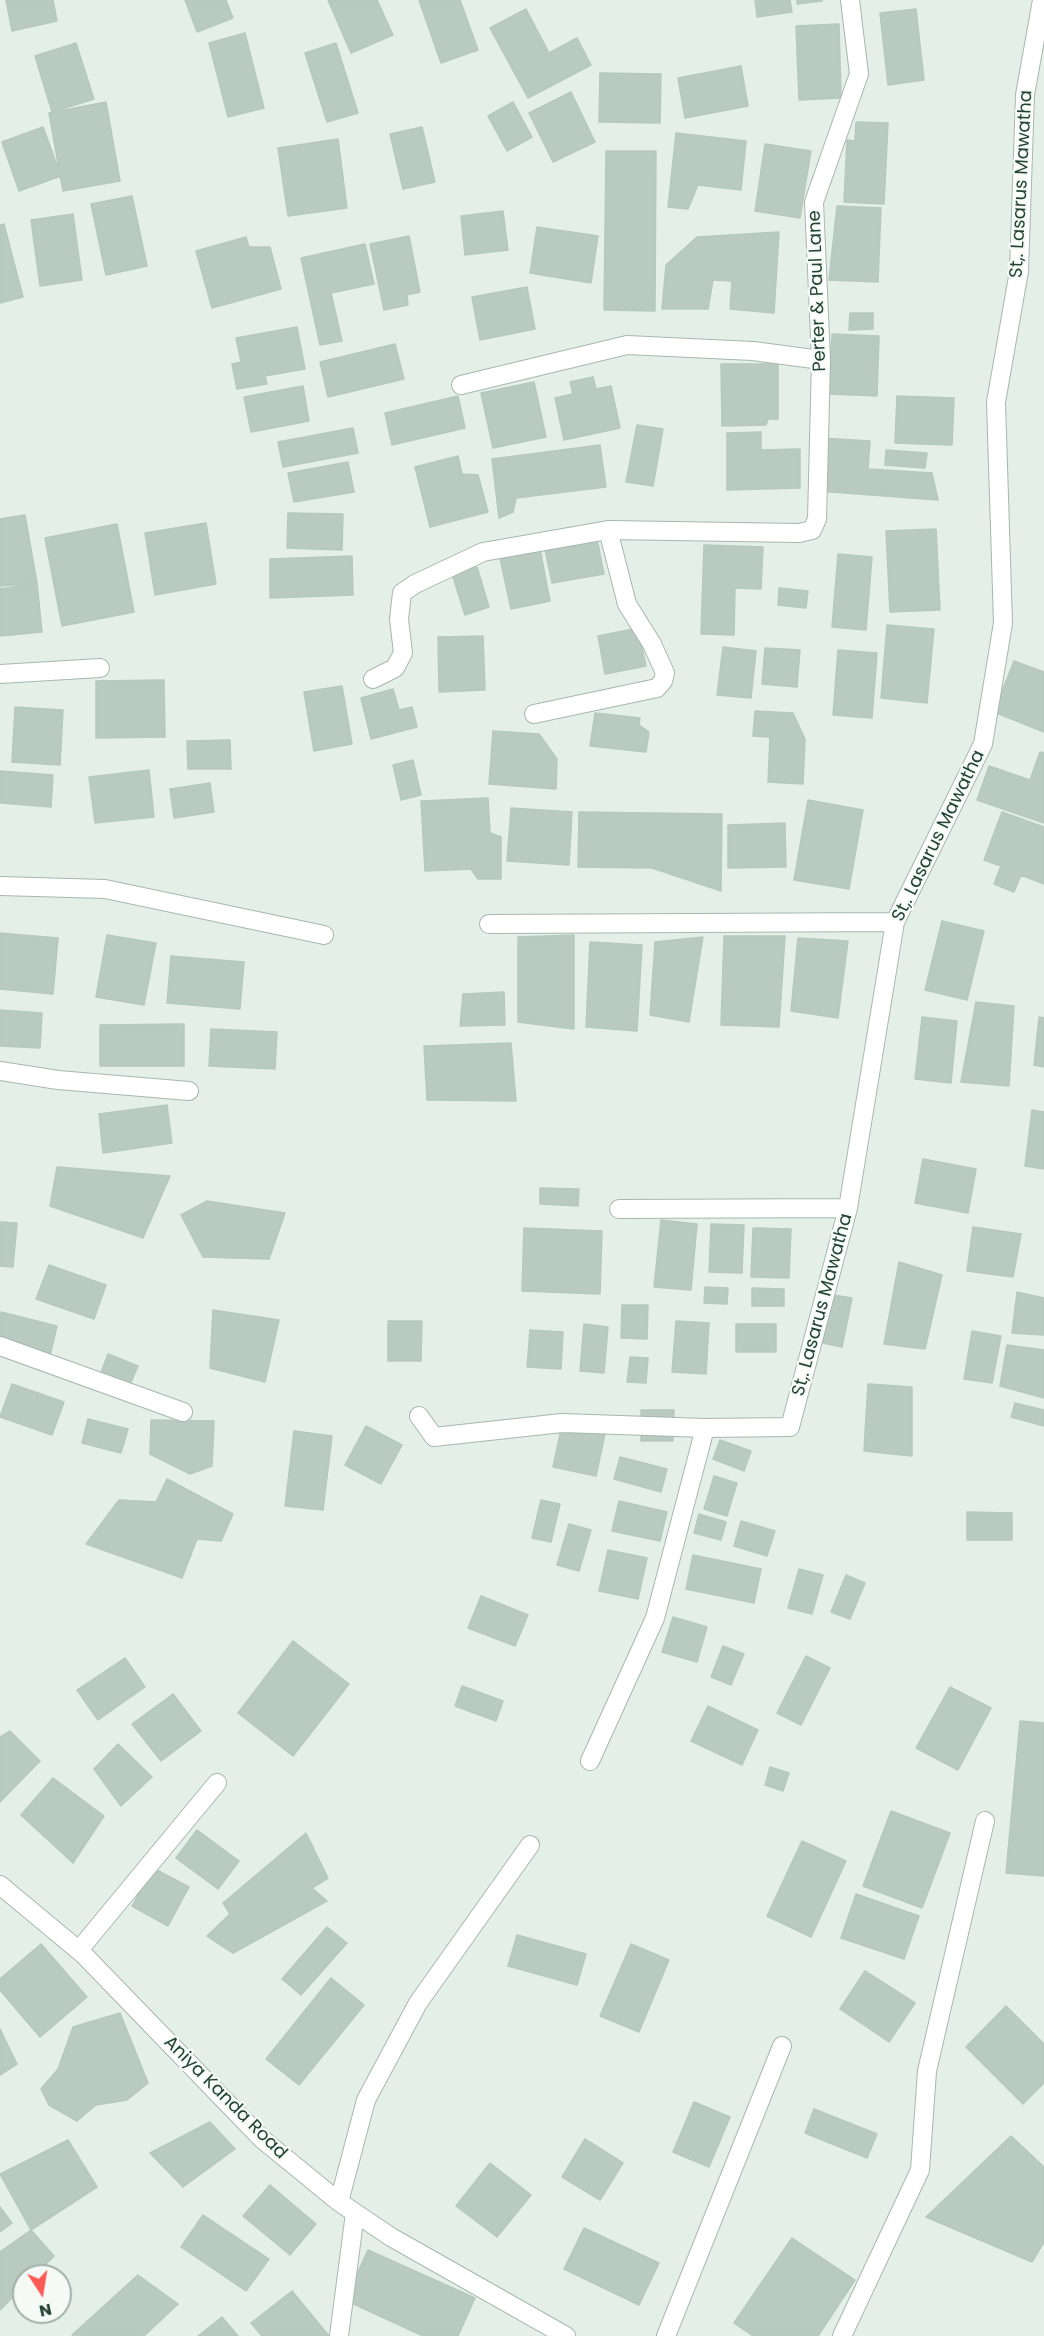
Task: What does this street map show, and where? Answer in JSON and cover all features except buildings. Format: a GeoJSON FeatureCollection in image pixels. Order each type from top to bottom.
{"type":"FeatureCollection","features":[{"type":"Feature","properties":{"kind":"street","name":"Perter & Paul Lane"},"geometry":{"type":"LineString","coordinates":[[608,530],[799,533],[812,530],[817,519],[821,360],[814,202],[859,74],[850,0]]}},
{"type":"Feature","properties":{"kind":"street","name":"St,. Lasarus Mawatha"},"geometry":{"type":"LineString","coordinates":[[418,1416],[434,1437],[562,1423],[705,1428],[790,1427],[849,1208],[895,922],[983,744],[1003,623],[996,402],[1019,271],[1025,95],[1042,0]]}},
{"type":"Feature","properties":{"kind":"street"},"geometry":{"type":"LineString","coordinates":[[461,385],[627,345],[753,351],[821,360]]}},
{"type":"Feature","properties":{"kind":"street"},"geometry":{"type":"LineString","coordinates":[[372,680],[395,668],[403,653],[399,619],[402,593],[415,584],[483,552],[608,530],[627,604],[652,644],[665,673],[663,681],[657,688],[534,714]]}},
{"type":"Feature","properties":{"kind":"street"},"geometry":{"type":"LineString","coordinates":[[0,674],[100,668]]}},
{"type":"Feature","properties":{"kind":"street"},"geometry":{"type":"LineString","coordinates":[[0,886],[105,889],[324,934]]}},
{"type":"Feature","properties":{"kind":"street"},"geometry":{"type":"LineString","coordinates":[[489,924],[895,922]]}},
{"type":"Feature","properties":{"kind":"street"},"geometry":{"type":"LineString","coordinates":[[0,1071],[58,1080],[189,1091]]}},
{"type":"Feature","properties":{"kind":"street"},"geometry":{"type":"LineString","coordinates":[[619,1209],[849,1208]]}},
{"type":"Feature","properties":{"kind":"street"},"geometry":{"type":"LineString","coordinates":[[0,1346],[183,1412]]}},
{"type":"Feature","properties":{"kind":"street"},"geometry":{"type":"LineString","coordinates":[[590,1761],[655,1618],[705,1428]]}},
{"type":"Feature","properties":{"kind":"street"},"geometry":{"type":"LineString","coordinates":[[78,1950],[217,1783]]}},
{"type":"Feature","properties":{"kind":"street"},"geometry":{"type":"LineString","coordinates":[[842,2336],[920,2170],[927,2071],[985,1821]]}},
{"type":"Feature","properties":{"kind":"street"},"geometry":{"type":"LineString","coordinates":[[339,2202],[366,2100],[371,2090],[418,2003],[530,1845]]}},
{"type":"Feature","properties":{"kind":"street","name":"Aniya Kanda Road"},"geometry":{"type":"LineString","coordinates":[[0,1886],[78,1950],[262,2139],[339,2202],[391,2237],[566,2336]]}},
{"type":"Feature","properties":{"kind":"street"},"geometry":{"type":"LineString","coordinates":[[666,2336],[782,2046]]}},
{"type":"Feature","properties":{"kind":"street"},"geometry":{"type":"LineString","coordinates":[[339,2336],[355,2213]]}}]}
